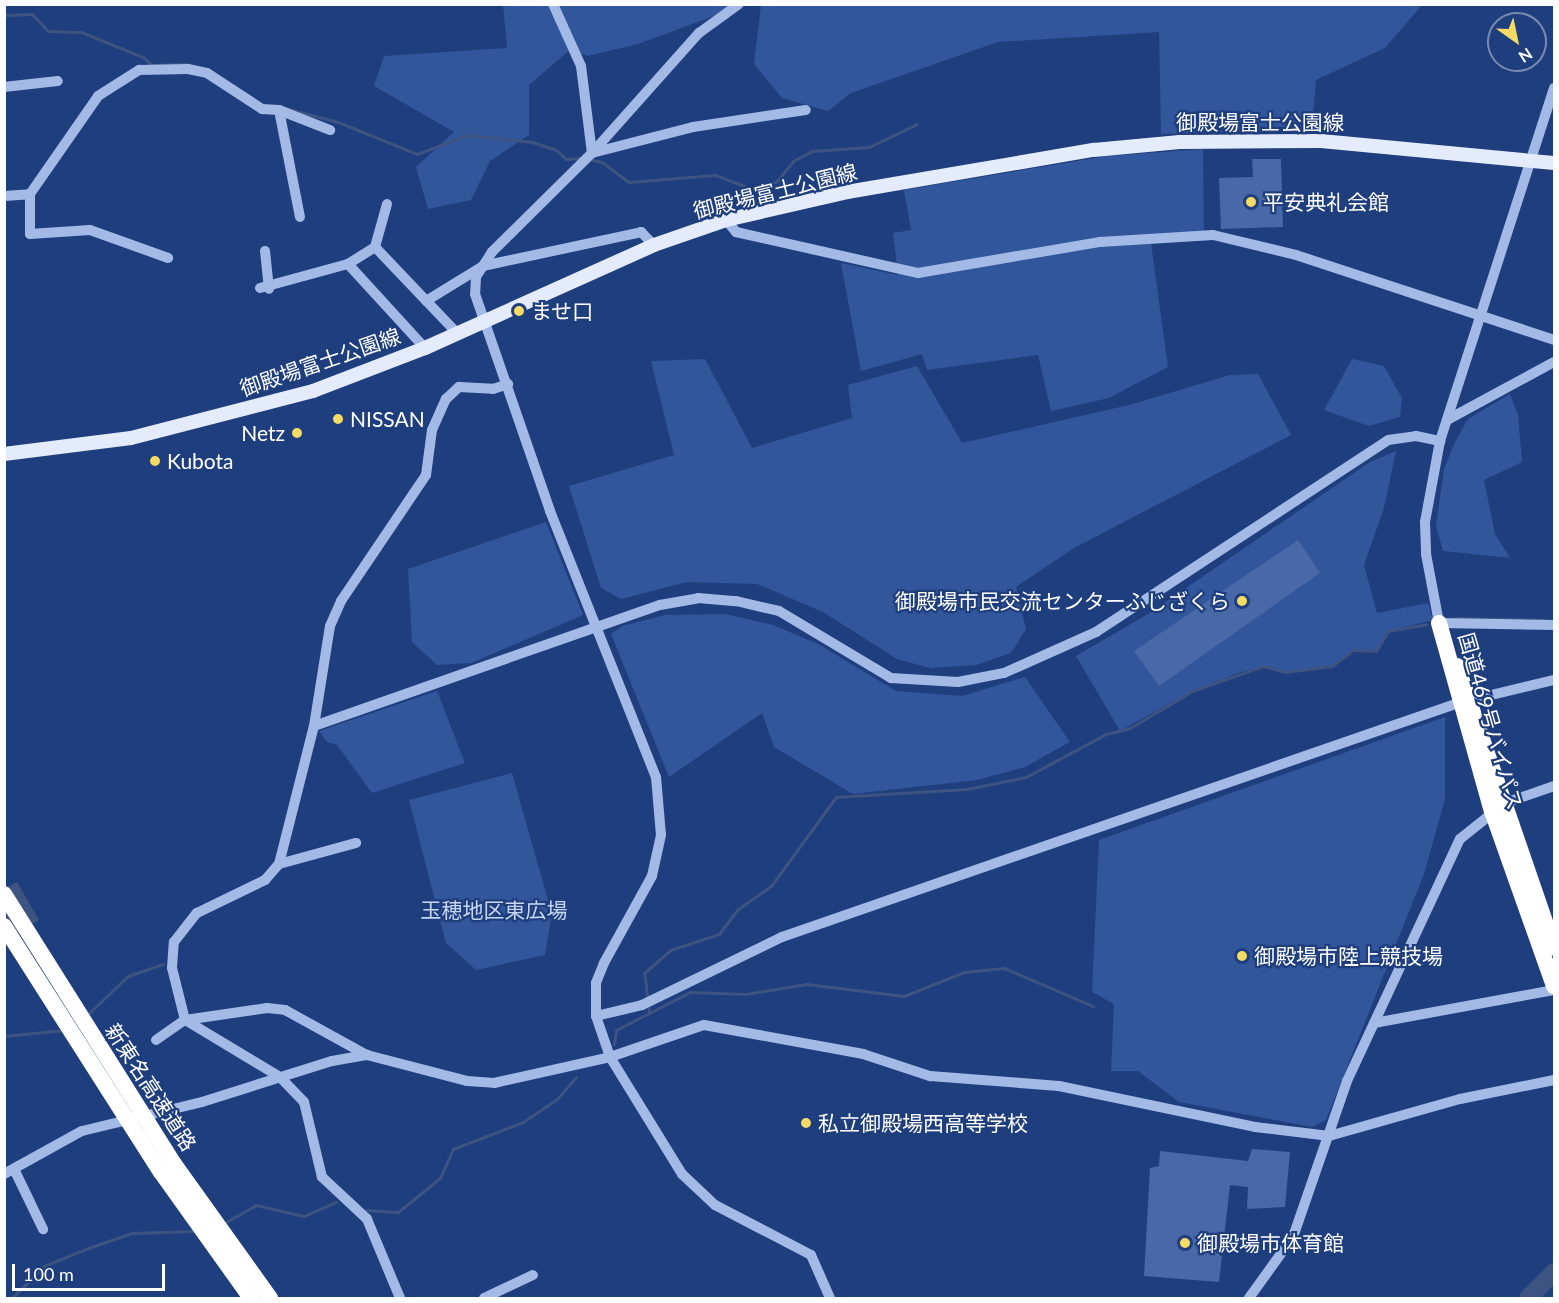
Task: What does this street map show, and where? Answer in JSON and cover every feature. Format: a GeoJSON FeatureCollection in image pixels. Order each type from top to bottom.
{"type":"FeatureCollection","features":[{"type":"Feature","properties":{"kind":"highway","name":"国道469号バイパス"},"geometry":{"type":"LineString","coordinates":[[1439,623],[1499,807],[1554,988]]}},
{"type":"Feature","properties":{"kind":"highway","name":"国道469号バイパス"},"geometry":{"type":"LineString","coordinates":[[1499,807],[1554,948]]}},
{"type":"Feature","properties":{"kind":"highway","name":"新東名高速道路"},"geometry":{"type":"LineString","coordinates":[[4,894],[174,1164],[270,1299]]}},
{"type":"Feature","properties":{"kind":"highway","name":"新東名高速道路"},"geometry":{"type":"LineString","coordinates":[[4,926],[154,1163],[251,1299]]}},
{"type":"Feature","properties":{"kind":"main road","name":"御殿場富士公園線"},"geometry":{"type":"LineString","coordinates":[[4,454],[131,438],[206,422],[314,390],[425,348],[654,245],[726,220],[858,190],[1094,150],[1180,142],[1321,141],[1554,163]]}},
{"type":"Feature","properties":{"kind":"street"},"geometry":{"type":"LineString","coordinates":[[553,4],[581,66],[592,153]]}},
{"type":"Feature","properties":{"kind":"street"},"geometry":{"type":"LineString","coordinates":[[739,4],[699,33],[592,153],[504,238],[483,266],[475,294],[550,511],[599,627],[656,777],[661,835],[652,876],[596,983],[596,1016],[610,1057],[682,1174],[715,1205],[810,1255],[830,1299]]}},
{"type":"Feature","properties":{"kind":"street"},"geometry":{"type":"LineString","coordinates":[[168,258],[90,230],[30,234],[30,194],[98,96],[139,70],[207,73],[262,109],[279,110],[330,130]]}},
{"type":"Feature","properties":{"kind":"street"},"geometry":{"type":"LineString","coordinates":[[4,87],[58,81]]}},
{"type":"Feature","properties":{"kind":"street"},"geometry":{"type":"LineString","coordinates":[[1554,88],[1533,162],[1440,441],[1425,522],[1426,554],[1439,623],[1554,625]]}},
{"type":"Feature","properties":{"kind":"street"},"geometry":{"type":"LineString","coordinates":[[279,110],[300,217]]}},
{"type":"Feature","properties":{"kind":"street"},"geometry":{"type":"LineString","coordinates":[[592,153],[693,127],[806,110]]}},
{"type":"Feature","properties":{"kind":"street"},"geometry":{"type":"LineString","coordinates":[[4,196],[30,194]]}},
{"type":"Feature","properties":{"kind":"street"},"geometry":{"type":"LineString","coordinates":[[265,250],[265,289],[348,264],[375,247],[387,204]]}},
{"type":"Feature","properties":{"kind":"street"},"geometry":{"type":"LineString","coordinates":[[726,220],[728,228],[736,232],[918,273],[1100,242],[1213,235],[1296,255],[1554,340]]}},
{"type":"Feature","properties":{"kind":"street"},"geometry":{"type":"LineString","coordinates":[[426,301],[483,266],[640,232],[654,245]]}},
{"type":"Feature","properties":{"kind":"street"},"geometry":{"type":"LineString","coordinates":[[375,247],[457,333]]}},
{"type":"Feature","properties":{"kind":"street"},"geometry":{"type":"LineString","coordinates":[[348,264],[425,348]]}},
{"type":"Feature","properties":{"kind":"street"},"geometry":{"type":"LineString","coordinates":[[1447,420],[1554,362]]}},
{"type":"Feature","properties":{"kind":"street"},"geometry":{"type":"LineString","coordinates":[[400,1299],[367,1219],[322,1177],[304,1102],[280,1077],[185,1020],[172,968],[174,942],[184,924],[197,913],[265,880],[279,864],[314,726],[330,626],[426,474],[436,415],[459,387],[493,389],[508,384]]}},
{"type":"Feature","properties":{"kind":"street"},"geometry":{"type":"LineString","coordinates":[[314,726],[660,605],[698,598],[736,601],[779,611],[891,678],[958,682],[1004,673],[1096,632],[1388,440],[1416,436],[1440,441]]}},
{"type":"Feature","properties":{"kind":"street"},"geometry":{"type":"LineString","coordinates":[[596,1016],[642,1005],[782,937],[1465,702],[1554,680]]}},
{"type":"Feature","properties":{"kind":"street"},"geometry":{"type":"LineString","coordinates":[[1249,1299],[1293,1237],[1347,1080],[1451,855],[1468,830],[1499,807],[1554,786]]}},
{"type":"Feature","properties":{"kind":"street"},"geometry":{"type":"LineString","coordinates":[[279,864],[356,843]]}},
{"type":"Feature","properties":{"kind":"street"},"geometry":{"type":"LineString","coordinates":[[1374,1023],[1554,988]]}},
{"type":"Feature","properties":{"kind":"street"},"geometry":{"type":"LineString","coordinates":[[156,1040],[185,1020],[285,1010],[367,1055],[467,1081],[494,1083],[610,1057],[689,1028],[722,1025],[863,1054],[930,1076],[1059,1086],[1255,1127],[1329,1136],[1460,1099],[1554,1080]]}},
{"type":"Feature","properties":{"kind":"street"},"geometry":{"type":"LineString","coordinates":[[43,1228],[9,1171],[82,1131],[367,1055]]}},
{"type":"Feature","properties":{"kind":"street"},"geometry":{"type":"LineString","coordinates":[[484,1299],[533,1275]]}},
{"type":"Feature","properties":{"kind":"green space"},"geometry":{"type":"Polygon","coordinates":[[[503,5],[744,5],[638,44],[587,56],[571,49],[529,85],[529,135],[490,161],[471,200],[428,209],[416,167],[454,132],[374,86],[384,56],[507,48],[503,5]]]}},
{"type":"Feature","properties":{"kind":"green space"},"geometry":{"type":"Polygon","coordinates":[[[761,5],[1422,5],[1385,48],[1316,80],[1312,129],[1161,134],[1159,32],[998,42],[851,93],[828,111],[782,98],[754,64],[761,5]]]}},
{"type":"Feature","properties":{"kind":"green space"},"geometry":{"type":"Polygon","coordinates":[[[1203,149],[1204,233],[1150,236],[1168,367],[1109,398],[1051,411],[1038,355],[927,370],[922,354],[861,371],[841,263],[898,275],[893,233],[911,230],[904,190],[1107,156],[1203,149]]]}},
{"type":"Feature","properties":{"kind":"green space"},"geometry":{"type":"Polygon","coordinates":[[[705,359],[752,448],[852,418],[848,385],[917,366],[962,443],[1129,405],[1230,375],[1258,374],[1291,435],[1074,548],[1016,587],[1026,629],[1011,653],[976,665],[930,668],[897,659],[823,612],[757,584],[687,582],[621,599],[601,588],[569,486],[674,455],[651,361],[705,359]]]}},
{"type":"Feature","properties":{"kind":"green space"},"geometry":{"type":"Polygon","coordinates":[[[1352,359],[1384,366],[1402,398],[1400,417],[1369,426],[1324,410],[1352,359]]]}},
{"type":"Feature","properties":{"kind":"green space"},"geometry":{"type":"Polygon","coordinates":[[[1510,394],[1518,415],[1522,462],[1484,480],[1495,534],[1510,558],[1443,551],[1436,526],[1444,469],[1455,442],[1468,419],[1510,394]]]}},
{"type":"Feature","properties":{"kind":"green space"},"geometry":{"type":"Polygon","coordinates":[[[1396,451],[1384,508],[1364,565],[1377,613],[1428,603],[1433,620],[1389,631],[1376,651],[1353,650],[1332,666],[1285,672],[1263,666],[1238,673],[1192,691],[1120,731],[1076,656],[1148,614],[1370,462],[1396,451]]]}},
{"type":"Feature","properties":{"kind":"green space"},"geometry":{"type":"Polygon","coordinates":[[[546,522],[583,615],[471,663],[437,665],[412,642],[408,569],[546,522]]]}},
{"type":"Feature","properties":{"kind":"green space"},"geometry":{"type":"Polygon","coordinates":[[[725,614],[773,625],[818,644],[896,691],[962,696],[1025,677],[1070,742],[1025,767],[977,780],[853,794],[774,747],[762,713],[669,777],[611,634],[622,626],[665,615],[725,614]]]}},
{"type":"Feature","properties":{"kind":"green space"},"geometry":{"type":"Polygon","coordinates":[[[437,691],[465,763],[372,793],[337,745],[327,742],[319,731],[437,691]]]}},
{"type":"Feature","properties":{"kind":"green space"},"geometry":{"type":"Polygon","coordinates":[[[1445,717],[1445,799],[1424,874],[1326,1120],[1312,1127],[1179,1102],[1138,1071],[1111,1071],[1114,1004],[1092,992],[1099,840],[1445,717]]]}},
{"type":"Feature","properties":{"kind":"green space","name":"玉穂地区東広場"},"geometry":{"type":"Polygon","coordinates":[[[512,773],[552,914],[545,955],[476,970],[446,943],[409,800],[512,773]]]}},
{"type":"Feature","properties":{"kind":"shaded area"},"geometry":{"type":"Polygon","coordinates":[[[17,882],[39,920],[7,939],[4,889],[17,882]]]}},
{"type":"Feature","properties":{"kind":"building","name":"平安典礼会館"},"geometry":{"type":"Polygon","coordinates":[[[1252,159],[1281,159],[1283,227],[1221,229],[1219,178],[1253,177],[1252,159]]]}},
{"type":"Feature","properties":{"kind":"building","name":"御殿場市民交流センターふじざくら"},"geometry":{"type":"Polygon","coordinates":[[[1298,540],[1320,573],[1159,686],[1134,651],[1298,540]]]}},
{"type":"Feature","properties":{"kind":"building","name":"御殿場市体育館"},"geometry":{"type":"Polygon","coordinates":[[[1252,1149],[1290,1152],[1285,1207],[1247,1209],[1248,1187],[1230,1185],[1219,1282],[1144,1276],[1150,1168],[1159,1166],[1160,1151],[1248,1161],[1252,1149]]]}},
{"type":"Feature","properties":{"kind":"waterway"},"geometry":{"type":"LineString","coordinates":[[4,15],[32,14],[48,31],[81,32],[143,57],[152,65],[187,64]]}},
{"type":"Feature","properties":{"kind":"waterway"},"geometry":{"type":"LineString","coordinates":[[277,106],[338,122],[417,154],[467,135],[532,142],[556,150],[566,159],[582,158]]}},
{"type":"Feature","properties":{"kind":"waterway"},"geometry":{"type":"LineString","coordinates":[[589,159],[602,162],[629,182],[715,175],[755,190],[777,181],[793,161],[812,151],[869,147],[917,124]]}},
{"type":"Feature","properties":{"kind":"waterway"},"geometry":{"type":"LineString","coordinates":[[1455,618],[1544,620]]}},
{"type":"Feature","properties":{"kind":"waterway"},"geometry":{"type":"LineString","coordinates":[[649,1011],[644,973],[670,950],[719,934],[738,909],[771,886],[836,797],[967,789],[1026,777],[1106,734],[1130,728],[1192,691],[1263,666],[1285,672],[1332,666],[1353,650],[1376,651],[1388,631],[1426,624]]}},
{"type":"Feature","properties":{"kind":"waterway"},"geometry":{"type":"LineString","coordinates":[[87,1015],[128,976],[163,964]]}},
{"type":"Feature","properties":{"kind":"waterway"},"geometry":{"type":"LineString","coordinates":[[614,1044],[616,1030],[690,992],[746,994],[806,984],[904,996],[964,972],[1004,968],[1093,1006]]}},
{"type":"Feature","properties":{"kind":"waterway"},"geometry":{"type":"LineString","coordinates":[[4,1036],[64,1030]]}},
{"type":"Feature","properties":{"kind":"waterway"},"geometry":{"type":"LineString","coordinates":[[366,1210],[398,1212],[440,1178],[453,1149],[523,1122],[557,1099],[576,1077]]}},
{"type":"Feature","properties":{"kind":"waterway"},"geometry":{"type":"LineString","coordinates":[[224,1223],[256,1205],[304,1216],[336,1202]]}},
{"type":"Feature","properties":{"kind":"waterway"},"geometry":{"type":"LineString","coordinates":[[12,1298],[44,1266],[88,1248],[132,1233],[195,1231]]}},
{"type":"Feature","properties":{"kind":"waterway"},"geometry":{"type":"LineString","coordinates":[[1528,1298],[1554,1272]]}},
{"type":"Feature","properties":{"kind":"place","name":"平安典礼会館"},"geometry":{"type":"Point","coordinates":[1251,202]}},
{"type":"Feature","properties":{"kind":"place","name":"ませ口"},"geometry":{"type":"Point","coordinates":[519,311]}},
{"type":"Feature","properties":{"kind":"place","name":"NISSAN"},"geometry":{"type":"Point","coordinates":[338,419]}},
{"type":"Feature","properties":{"kind":"place","name":"Netz"},"geometry":{"type":"Point","coordinates":[297,433]}},
{"type":"Feature","properties":{"kind":"place","name":"Kubota"},"geometry":{"type":"Point","coordinates":[155,461]}},
{"type":"Feature","properties":{"kind":"place","name":"御殿場市民交流センターふじざくら"},"geometry":{"type":"Point","coordinates":[1242,601]}},
{"type":"Feature","properties":{"kind":"place","name":"御殿場市陸上競技場"},"geometry":{"type":"Point","coordinates":[1242,956]}},
{"type":"Feature","properties":{"kind":"place","name":"私立御殿場西高等学校"},"geometry":{"type":"Point","coordinates":[806,1123]}},
{"type":"Feature","properties":{"kind":"place","name":"御殿場市体育館"},"geometry":{"type":"Point","coordinates":[1185,1243]}}]}
